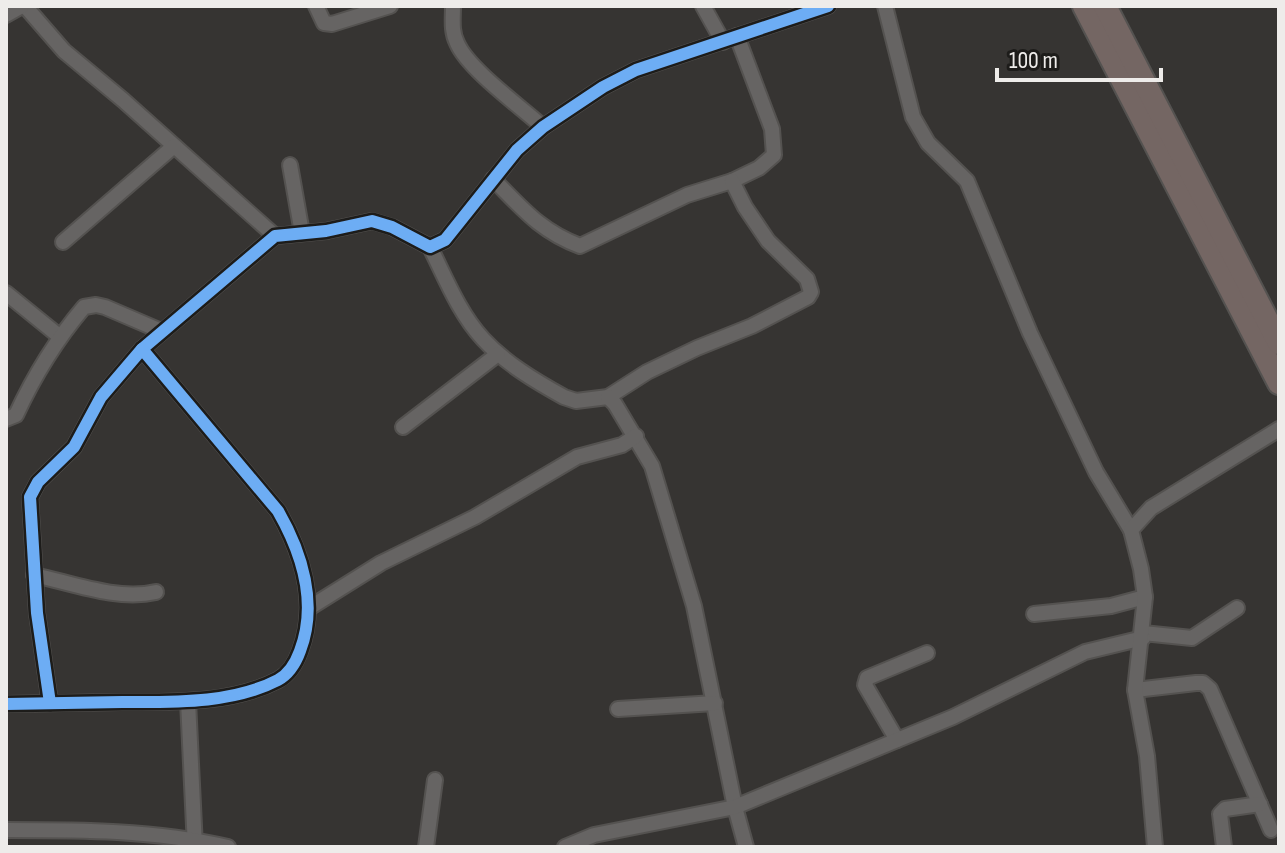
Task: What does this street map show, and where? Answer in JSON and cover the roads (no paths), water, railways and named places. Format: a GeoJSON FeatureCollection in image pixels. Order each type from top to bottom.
{"type":"FeatureCollection","features":[{"type":"Feature","properties":{"kind":"highway"},"geometry":{"type":"LineString","coordinates":[[1084,6],[1279,383]]}},
{"type":"Feature","properties":{"kind":"highway"},"geometry":{"type":"LineString","coordinates":[[1105,6],[1279,343]]}},
{"type":"Feature","properties":{"kind":"street"},"geometry":{"type":"LineString","coordinates":[[6,15],[24,6],[64,51],[275,236]]}},
{"type":"Feature","properties":{"kind":"street"},"geometry":{"type":"LineString","coordinates":[[316,6],[324,23],[332,24],[390,6]]}},
{"type":"Feature","properties":{"kind":"street"},"geometry":{"type":"LineString","coordinates":[[453,6],[452,27],[457,45],[469,61],[543,127]]}},
{"type":"Feature","properties":{"kind":"street"},"geometry":{"type":"LineString","coordinates":[[493,179],[529,218],[580,246],[687,195],[732,181],[759,168],[774,155],[772,129],[730,39],[703,6]]}},
{"type":"Feature","properties":{"kind":"street"},"geometry":{"type":"LineString","coordinates":[[430,247],[445,240],[517,150],[543,127],[603,87],[636,70],[828,6]]}},
{"type":"Feature","properties":{"kind":"street"},"geometry":{"type":"LineString","coordinates":[[885,6],[913,117],[928,143],[967,181],[1030,333],[1096,472],[1131,530],[1145,597],[1135,690],[1147,756],[1155,847]]}},
{"type":"Feature","properties":{"kind":"street"},"geometry":{"type":"LineString","coordinates":[[63,242],[174,146]]}},
{"type":"Feature","properties":{"kind":"street"},"geometry":{"type":"LineString","coordinates":[[290,165],[302,233]]}},
{"type":"Feature","properties":{"kind":"street"},"geometry":{"type":"LineString","coordinates":[[50,703],[34,575],[30,497],[38,482],[74,447],[101,397],[142,349],[275,236],[372,221],[392,227],[430,247],[480,336],[498,354],[564,397],[576,401],[608,397],[647,372],[752,326],[808,297],[811,292],[807,279],[768,241],[732,181]]}},
{"type":"Feature","properties":{"kind":"street"},"geometry":{"type":"LineString","coordinates":[[6,293],[59,336]]}},
{"type":"Feature","properties":{"kind":"street"},"geometry":{"type":"LineString","coordinates":[[6,419],[16,415],[59,336],[84,307],[96,305],[161,331]]}},
{"type":"Feature","properties":{"kind":"street"},"geometry":{"type":"LineString","coordinates":[[6,704],[188,701],[258,688],[282,678],[294,664],[301,648],[309,608],[306,583],[288,528],[278,511],[142,349]]}},
{"type":"Feature","properties":{"kind":"street"},"geometry":{"type":"LineString","coordinates":[[403,427],[498,354]]}},
{"type":"Feature","properties":{"kind":"street"},"geometry":{"type":"LineString","coordinates":[[608,397],[636,436],[652,466],[685,578],[746,847]]}},
{"type":"Feature","properties":{"kind":"street"},"geometry":{"type":"LineString","coordinates":[[1131,530],[1151,508],[1196,477],[1279,429]]}},
{"type":"Feature","properties":{"kind":"street"},"geometry":{"type":"LineString","coordinates":[[309,608],[381,563],[475,517],[577,457],[622,445],[636,436]]}},
{"type":"Feature","properties":{"kind":"street"},"geometry":{"type":"LineString","coordinates":[[34,575],[123,594],[156,592]]}},
{"type":"Feature","properties":{"kind":"street"},"geometry":{"type":"LineString","coordinates":[[1034,614],[1111,606],[1145,597]]}},
{"type":"Feature","properties":{"kind":"street"},"geometry":{"type":"LineString","coordinates":[[565,847],[594,835],[735,807],[953,717],[1085,652],[1143,635],[1192,638],[1237,608]]}},
{"type":"Feature","properties":{"kind":"street"},"geometry":{"type":"LineString","coordinates":[[897,740],[865,685],[867,678],[927,653]]}},
{"type":"Feature","properties":{"kind":"street"},"geometry":{"type":"LineString","coordinates":[[1135,690],[1196,683],[1203,683],[1210,689],[1271,830]]}},
{"type":"Feature","properties":{"kind":"street"},"geometry":{"type":"LineString","coordinates":[[188,701],[194,843]]}},
{"type":"Feature","properties":{"kind":"street"},"geometry":{"type":"LineString","coordinates":[[618,709],[715,703]]}},
{"type":"Feature","properties":{"kind":"street"},"geometry":{"type":"LineString","coordinates":[[426,847],[435,780]]}},
{"type":"Feature","properties":{"kind":"street"},"geometry":{"type":"LineString","coordinates":[[1224,847],[1220,814],[1225,809],[1260,804]]}},
{"type":"Feature","properties":{"kind":"street"},"geometry":{"type":"LineString","coordinates":[[6,830],[82,830],[228,847]]}}]}
